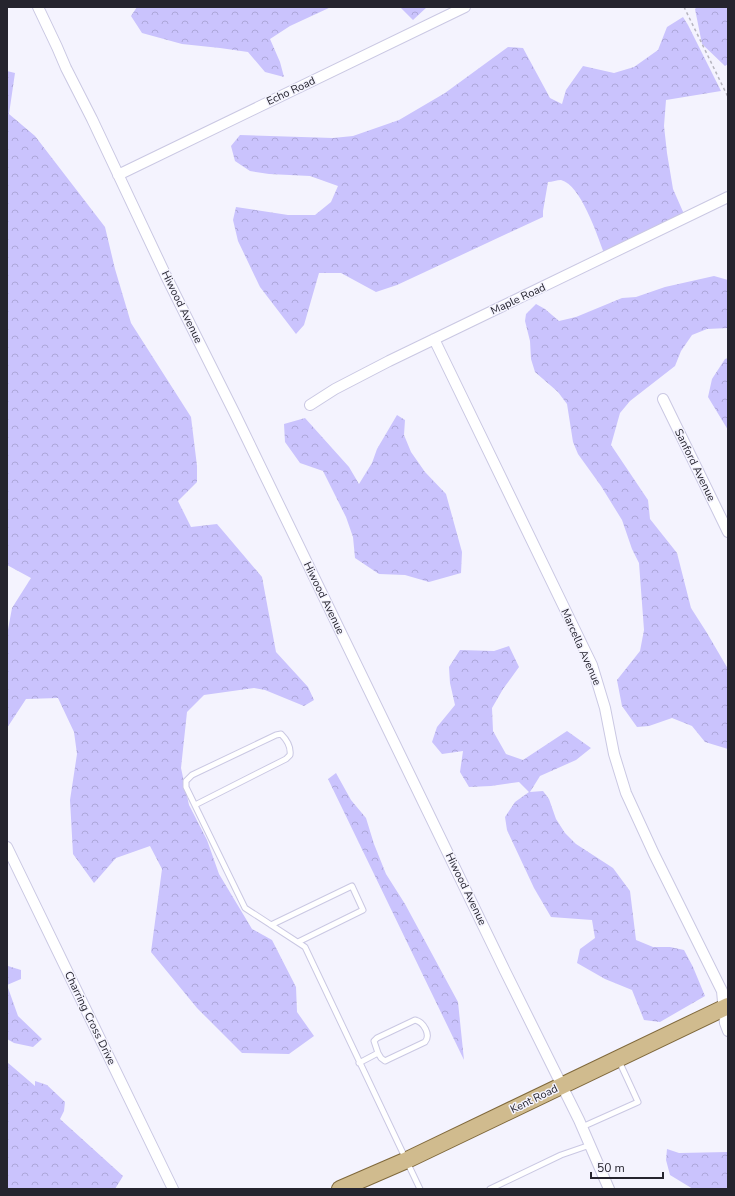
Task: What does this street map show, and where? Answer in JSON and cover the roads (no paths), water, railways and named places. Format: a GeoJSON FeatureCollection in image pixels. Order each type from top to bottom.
{"type":"FeatureCollection","features":[{"type":"Feature","properties":{"kind":"main road","name":"Kent Road"},"geometry":{"type":"LineString","coordinates":[[340,1189],[407,1160],[726,1007]]}},
{"type":"Feature","properties":{"kind":"street","name":"Hiwood Avenue"},"geometry":{"type":"LineString","coordinates":[[38,7],[118,175],[505,971],[562,1085],[609,1189]]}},
{"type":"Feature","properties":{"kind":"street","name":"Echo Road"},"geometry":{"type":"LineString","coordinates":[[118,175],[465,7]]}},
{"type":"Feature","properties":{"kind":"street","name":"Maple Road"},"geometry":{"type":"LineString","coordinates":[[310,405],[335,389],[434,339],[728,197]]}},
{"type":"Feature","properties":{"kind":"street","name":"Marcella Avenue"},"geometry":{"type":"LineString","coordinates":[[434,339],[592,665],[605,708],[614,754],[626,793],[654,854],[722,991],[726,1007],[725,1023],[728,1031]]}},
{"type":"Feature","properties":{"kind":"street","name":"Sanford Avenue"},"geometry":{"type":"LineString","coordinates":[[663,399],[728,532]]}},
{"type":"Feature","properties":{"kind":"street","name":"Charring Cross Drive"},"geometry":{"type":"LineString","coordinates":[[7,847],[173,1189]]}},
{"type":"Feature","properties":{"kind":"lane"},"geometry":{"type":"LineString","coordinates":[[195,805],[286,759],[290,755],[291,750],[285,738],[281,734],[276,734],[192,775],[186,781],[186,787],[245,908],[305,947],[420,1189]]}},
{"type":"Feature","properties":{"kind":"lane"},"geometry":{"type":"LineString","coordinates":[[271,925],[352,886],[363,910],[298,942]]}},
{"type":"Feature","properties":{"kind":"lane"},"geometry":{"type":"LineString","coordinates":[[415,1020],[420,1021],[428,1034],[428,1039],[425,1042],[385,1060],[381,1058],[378,1053],[374,1045],[374,1041],[377,1038],[415,1020]]}},
{"type":"Feature","properties":{"kind":"lane"},"geometry":{"type":"LineString","coordinates":[[359,1063],[378,1053]]}},
{"type":"Feature","properties":{"kind":"lane"},"geometry":{"type":"LineString","coordinates":[[582,1127],[638,1102],[618,1059]]}},
{"type":"Feature","properties":{"kind":"lane"},"geometry":{"type":"LineString","coordinates":[[490,1189],[561,1155],[590,1145]]}}]}
